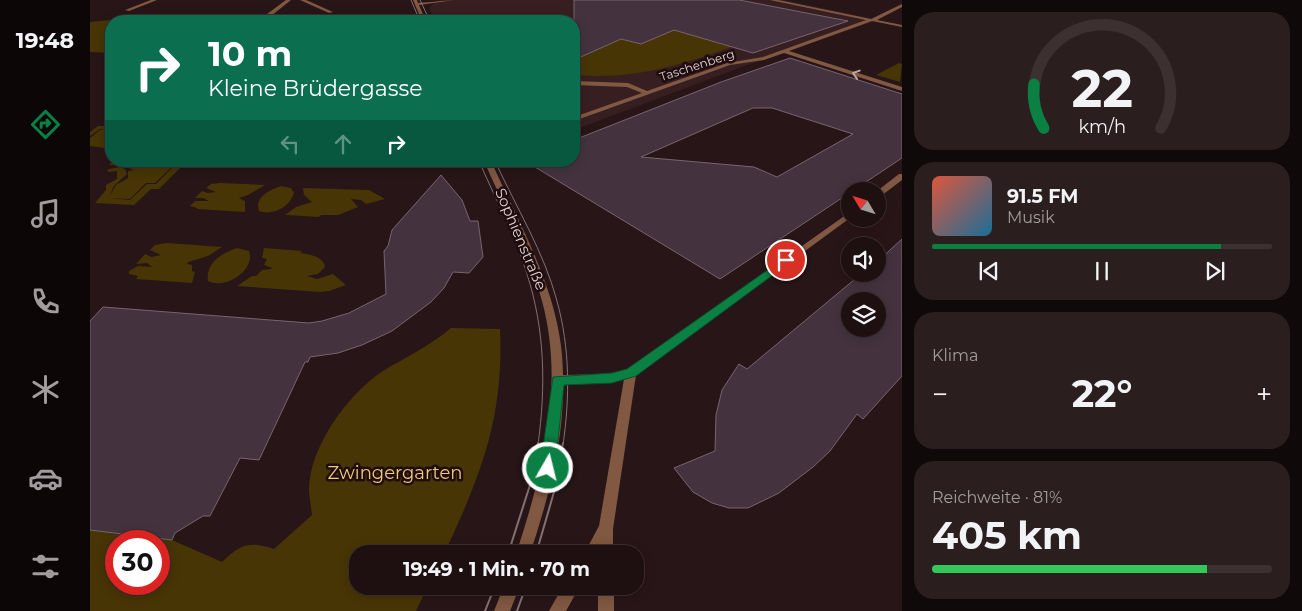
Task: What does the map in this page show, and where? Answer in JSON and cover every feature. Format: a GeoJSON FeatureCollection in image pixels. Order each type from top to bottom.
{"type":"FeatureCollection","features":[{"type":"Feature","properties":{"kind":"street"},"geometry":{"type":"LineString","coordinates":[[126,10],[155,0]]}},
{"type":"Feature","properties":{"kind":"street"},"geometry":{"type":"LineString","coordinates":[[260,0],[267,0]]}},
{"type":"Feature","properties":{"kind":"street"},"geometry":{"type":"LineString","coordinates":[[269,15],[289,0]]}},
{"type":"Feature","properties":{"kind":"street"},"geometry":{"type":"LineString","coordinates":[[302,0],[331,12]]}},
{"type":"Feature","properties":{"kind":"street"},"geometry":{"type":"LineString","coordinates":[[421,15],[416,2],[454,0]]}},
{"type":"Feature","properties":{"kind":"street"},"geometry":{"type":"LineString","coordinates":[[772,0],[902,26]]}},
{"type":"Feature","properties":{"kind":"street","name":"Taschenberg"},"geometry":{"type":"LineString","coordinates":[[580,117],[729,64],[764,58],[871,20],[902,5]]}},
{"type":"Feature","properties":{"kind":"street"},"geometry":{"type":"LineString","coordinates":[[874,27],[883,22]]}},
{"type":"Feature","properties":{"kind":"street"},"geometry":{"type":"LineString","coordinates":[[784,51],[805,53]]}},
{"type":"Feature","properties":{"kind":"street"},"geometry":{"type":"LineString","coordinates":[[784,51],[902,88]]}},
{"type":"Feature","properties":{"kind":"street","name":"Taschenberg"},"geometry":{"type":"LineString","coordinates":[[580,82],[628,85],[647,93]]}},
{"type":"Feature","properties":{"kind":"street","name":"Sophienstraße"},"geometry":{"type":"LineString","coordinates":[[490,167],[533,263],[547,302],[554,338],[558,380],[548,468],[527,545]]}},
{"type":"Feature","properties":{"kind":"street"},"geometry":{"type":"LineString","coordinates":[[886,188],[902,176]]}},
{"type":"Feature","properties":{"kind":"street"},"geometry":{"type":"LineString","coordinates":[[558,380],[612,378],[631,373],[841,221]]}},
{"type":"Feature","properties":{"kind":"street"},"geometry":{"type":"LineString","coordinates":[[606,545],[606,529],[631,373]]}},
{"type":"Feature","properties":{"kind":"street"},"geometry":{"type":"LineString","coordinates":[[596,545],[606,529]]}},
{"type":"Feature","properties":{"kind":"street"},"geometry":{"type":"LineString","coordinates":[[502,611],[508,595]]}},
{"type":"Feature","properties":{"kind":"street"},"geometry":{"type":"LineString","coordinates":[[557,611],[567,595]]}},
{"type":"Feature","properties":{"kind":"street"},"geometry":{"type":"LineString","coordinates":[[606,595],[606,611]]}},
{"type":"Feature","properties":{"kind":"shaded area"},"geometry":{"type":"Polygon","coordinates":[[[784,0],[878,20],[739,68],[580,128],[580,15],[432,15],[429,8],[436,1],[784,0]]]}},
{"type":"Feature","properties":{"kind":"green space"},"geometry":{"type":"Polygon","coordinates":[[[105,20],[105,53],[90,52],[90,22],[105,20]]]}},
{"type":"Feature","properties":{"kind":"green space"},"geometry":{"type":"Polygon","coordinates":[[[674,30],[732,47],[673,66],[654,70],[616,75],[580,75],[580,56],[614,37],[641,44],[674,30]]]}},
{"type":"Feature","properties":{"kind":"green space"},"geometry":{"type":"Polygon","coordinates":[[[899,63],[902,64],[900,82],[876,75],[899,63]]]}},
{"type":"Feature","properties":{"kind":"green space"},"geometry":{"type":"Polygon","coordinates":[[[98,126],[104,126],[105,130],[100,129],[90,136],[90,132],[98,126]]]}},
{"type":"Feature","properties":{"kind":"green space"},"geometry":{"type":"Polygon","coordinates":[[[100,130],[105,130],[105,148],[90,146],[90,138],[100,130]]]}},
{"type":"Feature","properties":{"kind":"green space"},"geometry":{"type":"Polygon","coordinates":[[[120,167],[125,169],[127,174],[114,186],[109,197],[116,185],[128,178],[128,171],[134,170],[126,167],[172,167],[155,183],[146,183],[130,199],[108,198],[130,200],[147,184],[156,184],[173,167],[181,167],[159,189],[151,189],[134,205],[95,203],[106,190],[106,185],[117,179],[117,171],[109,172],[107,171],[109,169],[120,167]]]}},
{"type":"Feature","properties":{"kind":"green space"},"geometry":{"type":"Polygon","coordinates":[[[211,184],[265,185],[239,198],[245,201],[245,212],[197,209],[190,206],[195,201],[209,201],[203,198],[195,198],[202,191],[208,193],[216,192],[206,188],[211,184]]]}},
{"type":"Feature","properties":{"kind":"green space"},"geometry":{"type":"Polygon","coordinates":[[[281,186],[291,188],[294,193],[289,202],[275,211],[259,211],[258,206],[261,198],[268,192],[281,186]]]}},
{"type":"Feature","properties":{"kind":"green space"},"geometry":{"type":"Polygon","coordinates":[[[303,188],[369,190],[385,199],[366,204],[361,200],[351,199],[358,207],[338,215],[321,215],[319,217],[285,215],[296,207],[312,202],[304,195],[303,188]]]}},
{"type":"Feature","properties":{"kind":"green space"},"geometry":{"type":"Polygon","coordinates":[[[167,243],[222,247],[208,256],[188,262],[187,264],[192,265],[192,271],[195,272],[192,283],[136,279],[138,276],[129,274],[129,271],[138,266],[152,267],[147,263],[136,264],[145,254],[151,257],[161,255],[150,250],[155,245],[167,243]]]}},
{"type":"Feature","properties":{"kind":"green space"},"geometry":{"type":"Polygon","coordinates":[[[237,248],[249,251],[250,258],[244,271],[223,283],[208,281],[209,269],[212,264],[220,256],[237,248]]]}},
{"type":"Feature","properties":{"kind":"green space"},"geometry":{"type":"Polygon","coordinates":[[[264,248],[302,251],[300,253],[316,257],[322,261],[325,267],[318,274],[307,276],[317,279],[333,274],[346,285],[320,292],[237,286],[252,276],[256,276],[262,270],[272,268],[264,265],[267,259],[262,258],[264,248]]]}},
{"type":"Feature","properties":{"kind":"green space","name":"Zwingergarten"},"geometry":{"type":"Polygon","coordinates":[[[451,328],[500,329],[498,391],[494,418],[479,472],[448,545],[349,545],[349,595],[424,595],[416,611],[90,611],[90,530],[105,532],[105,595],[170,595],[170,540],[222,562],[235,551],[246,546],[258,545],[274,549],[312,515],[309,492],[310,475],[315,458],[323,440],[344,408],[357,393],[383,371],[426,346],[451,328]]]}},
{"type":"Feature","properties":{"kind":"building"},"geometry":{"type":"Polygon","coordinates":[[[574,0],[739,0],[848,21],[753,53],[674,30],[641,44],[621,39],[580,57],[580,15],[574,15],[574,0]]]}},
{"type":"Feature","properties":{"kind":"building"},"geometry":{"type":"Polygon","coordinates":[[[790,58],[902,94],[902,158],[866,182],[841,182],[841,199],[720,279],[535,167],[580,167],[580,138],[721,82],[790,58]],[[753,108],[641,157],[754,167],[777,177],[853,134],[772,108],[753,108]]]}},
{"type":"Feature","properties":{"kind":"building"},"geometry":{"type":"Polygon","coordinates":[[[441,175],[462,200],[470,221],[478,221],[483,257],[469,273],[453,272],[444,288],[431,302],[392,331],[362,345],[338,353],[310,357],[308,362],[305,362],[259,460],[240,458],[210,516],[203,516],[175,533],[172,540],[170,540],[170,530],[105,530],[105,532],[90,530],[90,321],[103,307],[309,323],[322,321],[349,313],[386,294],[384,251],[388,246],[392,230],[441,175]]]}},
{"type":"Feature","properties":{"kind":"building"},"geometry":{"type":"Polygon","coordinates":[[[902,239],[902,376],[863,419],[857,414],[830,451],[813,467],[779,493],[748,508],[729,508],[712,503],[693,492],[674,468],[715,451],[716,415],[722,390],[739,364],[747,369],[851,282],[886,282],[886,254],[902,239]]]}},
{"type":"Feature","properties":{"kind":"tram line"},"geometry":{"type":"LineString","coordinates":[[411,0],[417,15]]}},
{"type":"Feature","properties":{"kind":"tram line"},"geometry":{"type":"LineString","coordinates":[[420,0],[427,15]]}},
{"type":"Feature","properties":{"kind":"tram line"},"geometry":{"type":"LineString","coordinates":[[482,167],[511,231],[533,295],[540,337],[543,380],[538,445]]}},
{"type":"Feature","properties":{"kind":"tram line"},"geometry":{"type":"LineString","coordinates":[[498,167],[545,265],[557,301],[568,373],[563,445]]}},
{"type":"Feature","properties":{"kind":"tram line"},"geometry":{"type":"LineString","coordinates":[[511,545],[530,485],[538,443]]}},
{"type":"Feature","properties":{"kind":"tram line"},"geometry":{"type":"LineString","coordinates":[[539,545],[554,492],[563,443]]}},
{"type":"Feature","properties":{"kind":"tram line"},"geometry":{"type":"LineString","coordinates":[[485,611],[491,595]]}},
{"type":"Feature","properties":{"kind":"tram line"},"geometry":{"type":"LineString","coordinates":[[517,611],[523,595]]}},
{"type":"Feature","properties":{"kind":"route"},"geometry":{"type":"LineString","coordinates":[[548,468],[558,380],[612,378],[631,373],[786,260]]}}]}
